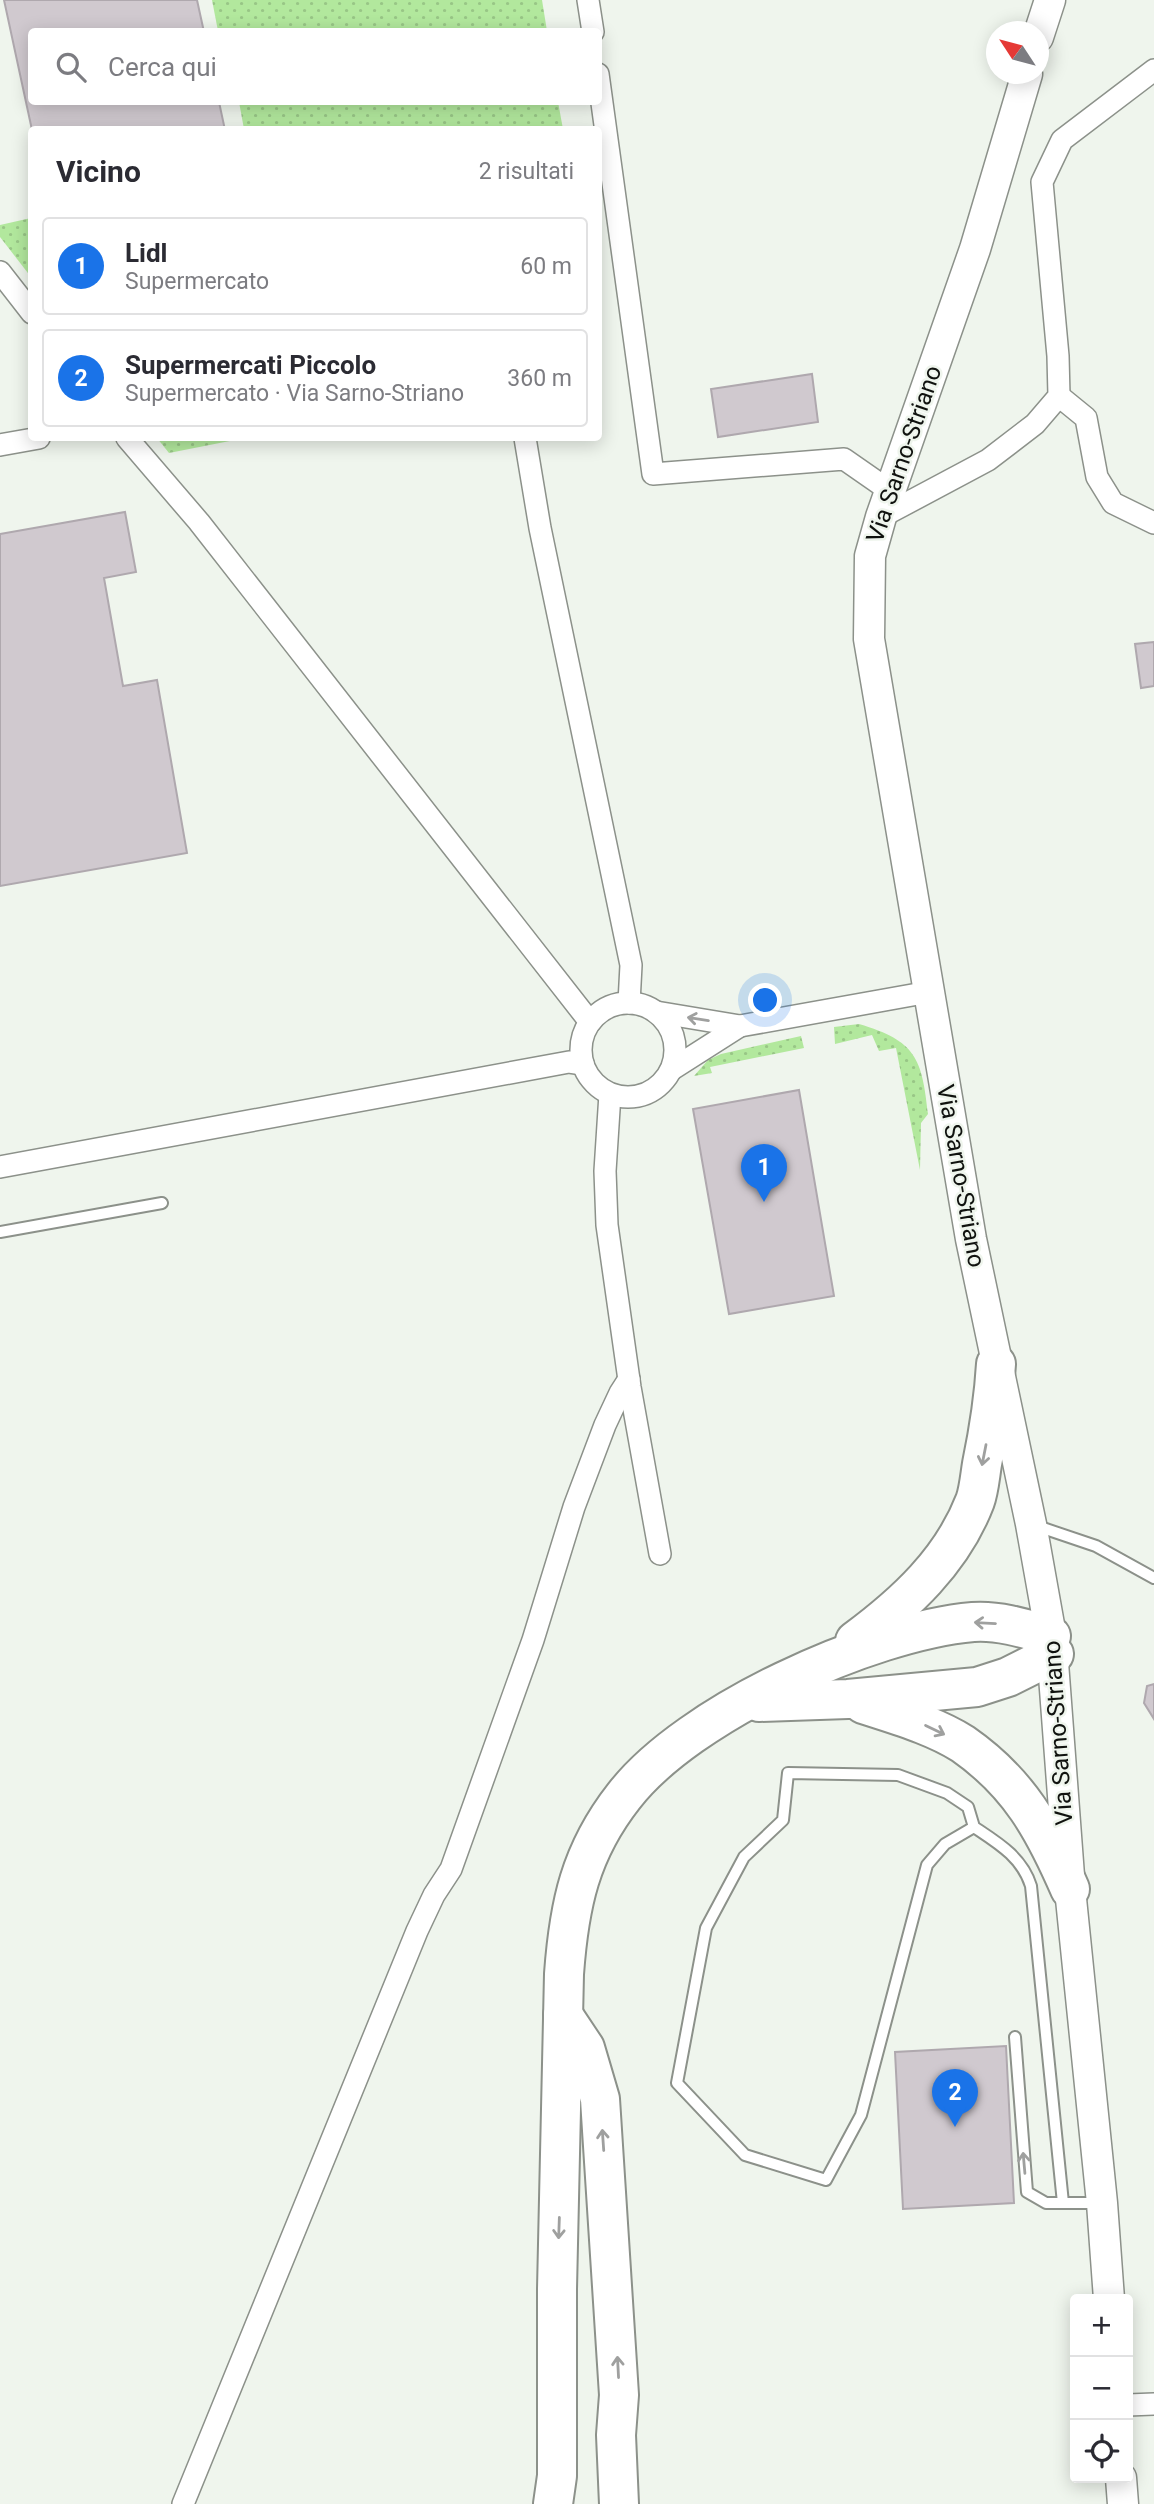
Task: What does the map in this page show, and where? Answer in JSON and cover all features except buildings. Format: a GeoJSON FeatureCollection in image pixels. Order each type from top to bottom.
{"type":"FeatureCollection","features":[{"type":"Feature","properties":{"kind":"highway"},"geometry":{"type":"LineString","coordinates":[[553,2504],[557,2476],[561,2013],[567,1937],[579,1875],[606,1822],[624,1795],[665,1755],[692,1734],[828,1660],[894,1612],[929,1577],[954,1540],[975,1500],[993,1412],[996,1364]]}},
{"type":"Feature","properties":{"kind":"highway"},"geometry":{"type":"LineString","coordinates":[[828,1660],[918,1631],[976,1622],[1007,1625],[1053,1645]]}},
{"type":"Feature","properties":{"kind":"highway"},"geometry":{"type":"LineString","coordinates":[[746,1703],[848,1699],[977,1687],[1008,1677],[1053,1645]]}},
{"type":"Feature","properties":{"kind":"highway"},"geometry":{"type":"LineString","coordinates":[[848,1699],[926,1726],[962,1744],[993,1769],[1023,1799],[1050,1844],[1070,1889]]}},
{"type":"Feature","properties":{"kind":"highway"},"geometry":{"type":"LineString","coordinates":[[561,2013],[585,2048],[600,2099],[619,2395],[616,2435],[619,2504]]}},
{"type":"Feature","properties":{"kind":"highway"},"geometry":{"type":"LineString","coordinates":[[557,2289],[582,2476],[580,2504]]}},
{"type":"Feature","properties":{"kind":"highway"},"geometry":{"type":"LineString","coordinates":[[616,2435],[633,2504]]}},
{"type":"Feature","properties":{"kind":"main road"},"geometry":{"type":"LineString","coordinates":[[1043,21],[1049,0]]}},
{"type":"Feature","properties":{"kind":"main road","name":"Via Sarno-Striano"},"geometry":{"type":"LineString","coordinates":[[1024,84],[975,249],[870,556],[870,639],[971,1239],[1031,1524],[1053,1645],[1070,1889],[1102,2203],[1108,2294]]}},
{"type":"Feature","properties":{"kind":"main road"},"geometry":{"type":"LineString","coordinates":[[1121,2483],[1123,2504]]}},
{"type":"Feature","properties":{"kind":"street"},"geometry":{"type":"LineString","coordinates":[[588,0],[592,28]]}},
{"type":"Feature","properties":{"kind":"street"},"geometry":{"type":"LineString","coordinates":[[602,103],[653,474],[844,459],[886,504],[988,460],[1035,424],[1059,396],[1058,356],[1042,182],[1062,140],[1154,70]]}},
{"type":"Feature","properties":{"kind":"street"},"geometry":{"type":"LineString","coordinates":[[0,272],[28,308]]}},
{"type":"Feature","properties":{"kind":"street"},"geometry":{"type":"LineString","coordinates":[[1059,396],[1086,418],[1093,444],[1097,477],[1113,503],[1154,523]]}},
{"type":"Feature","properties":{"kind":"street"},"geometry":{"type":"LineString","coordinates":[[0,445],[28,440]]}},
{"type":"Feature","properties":{"kind":"street"},"geometry":{"type":"LineString","coordinates":[[130,441],[199,522],[590,1022]]}},
{"type":"Feature","properties":{"kind":"street"},"geometry":{"type":"LineString","coordinates":[[526,441],[540,528],[631,965],[629,1003]]}},
{"type":"Feature","properties":{"kind":"street"},"geometry":{"type":"LineString","coordinates":[[656,1012],[740,1026],[929,992]]}},
{"type":"Feature","properties":{"kind":"street"},"geometry":{"type":"LineString","coordinates":[[629,1003],[644,1005],[656,1012],[667,1024],[674,1038],[675,1054],[671,1070],[663,1082],[652,1091],[625,1097],[610,1094],[598,1087],[583,1064],[581,1049],[583,1035],[590,1022],[615,1005],[629,1003]]}},
{"type":"Feature","properties":{"kind":"street"},"geometry":{"type":"LineString","coordinates":[[671,1070],[740,1026]]}},
{"type":"Feature","properties":{"kind":"street"},"geometry":{"type":"LineString","coordinates":[[0,1167],[569,1062],[583,1064]]}},
{"type":"Feature","properties":{"kind":"street"},"geometry":{"type":"LineString","coordinates":[[610,1094],[604,1200],[629,1379],[660,1554]]}},
{"type":"Feature","properties":{"kind":"street"},"geometry":{"type":"LineString","coordinates":[[184,2504],[417,1931],[434,1895],[451,1869],[533,1640],[574,1507],[605,1424],[629,1379]]}},
{"type":"Feature","properties":{"kind":"street"},"geometry":{"type":"LineString","coordinates":[[1133,2405],[1154,2404]]}},
{"type":"Feature","properties":{"kind":"lane"},"geometry":{"type":"LineString","coordinates":[[0,1232],[162,1203]]}},
{"type":"Feature","properties":{"kind":"lane"},"geometry":{"type":"LineString","coordinates":[[1031,1524],[1096,1546],[1154,1578]]}},
{"type":"Feature","properties":{"kind":"lane"},"geometry":{"type":"LineString","coordinates":[[974,1827],[945,1844],[928,1865],[861,2115],[826,2179],[745,2155],[677,2083],[706,1928],[744,1857],[783,1820],[788,1773],[898,1775],[947,1793],[968,1807],[974,1827],[1008,1850],[1026,1871],[1031,1886],[1063,2203]]}},
{"type":"Feature","properties":{"kind":"lane"},"geometry":{"type":"LineString","coordinates":[[1015,2037],[1027,2192],[1046,2203],[1102,2203]]}},
{"type":"Feature","properties":{"kind":"green space"},"geometry":{"type":"Polygon","coordinates":[[[212,0],[542,0],[547,28],[217,28],[212,0]]]}},
{"type":"Feature","properties":{"kind":"green space"},"geometry":{"type":"Polygon","coordinates":[[[240,105],[559,105],[562,126],[243,126],[240,105]]]}},
{"type":"Feature","properties":{"kind":"green space"},"geometry":{"type":"Polygon","coordinates":[[[28,219],[28,273],[0,237],[0,225],[28,219]]]}},
{"type":"Feature","properties":{"kind":"green space"},"geometry":{"type":"Polygon","coordinates":[[[159,441],[230,441],[169,453],[159,441]]]}},
{"type":"Feature","properties":{"kind":"green space"},"geometry":{"type":"Polygon","coordinates":[[[859,1024],[893,1037],[913,1054],[919,1065],[928,1114],[921,1123],[920,1170],[896,1048],[879,1051],[872,1035],[835,1044],[834,1027],[859,1024]]]}},
{"type":"Feature","properties":{"kind":"green space"},"geometry":{"type":"Polygon","coordinates":[[[801,1036],[804,1048],[710,1067],[712,1073],[694,1076],[708,1060],[721,1054],[801,1036]]]}},
{"type":"Feature","properties":{"kind":"place","name":"Lidl"},"geometry":{"type":"Point","coordinates":[764,1202]}},
{"type":"Feature","properties":{"kind":"place","name":"Supermercati Piccolo"},"geometry":{"type":"Point","coordinates":[955,2127]}}]}
